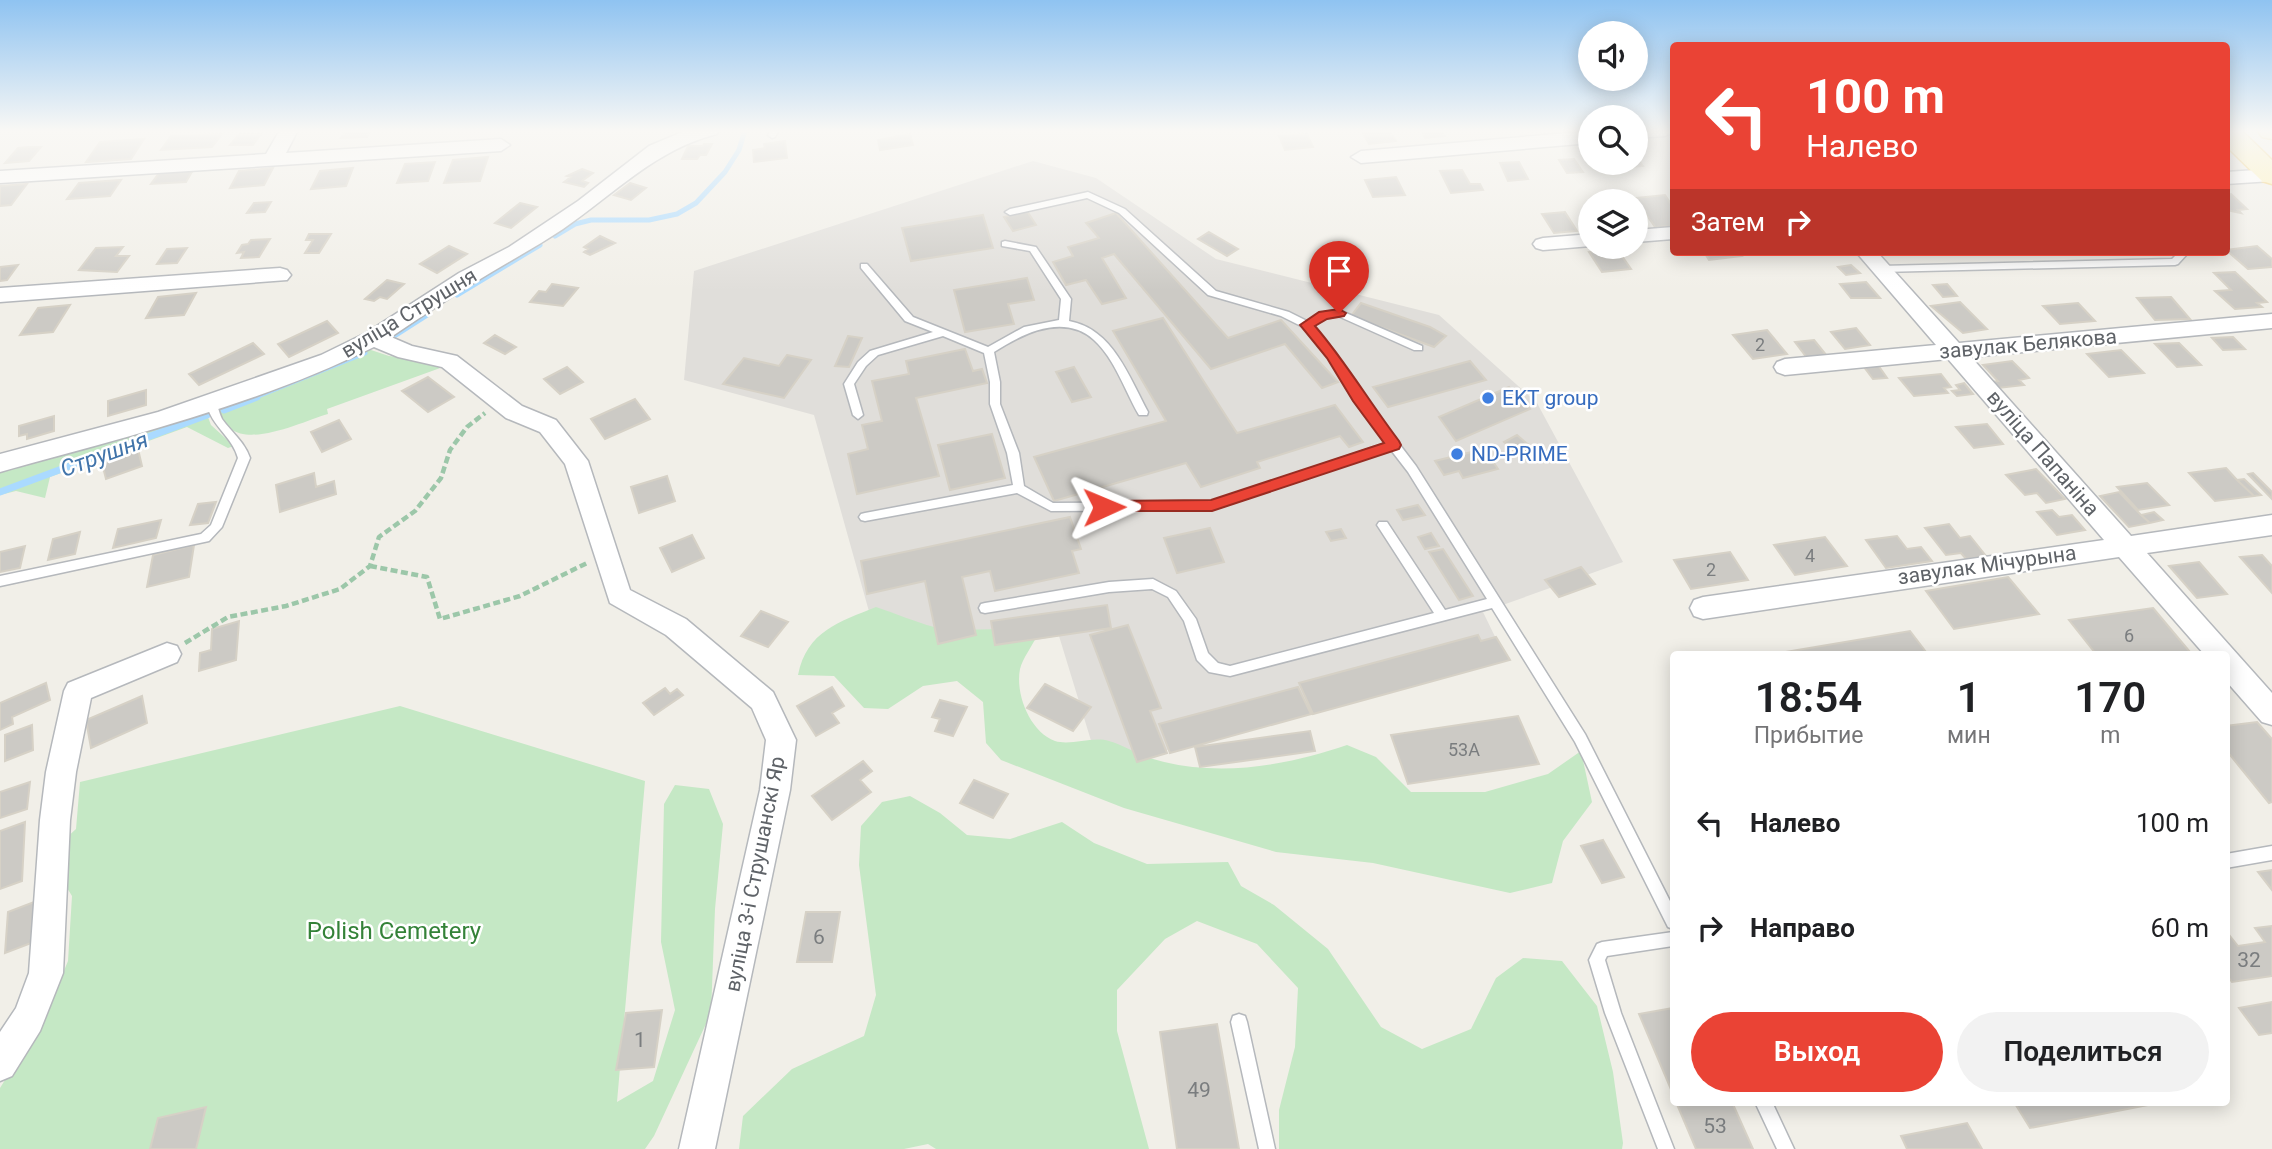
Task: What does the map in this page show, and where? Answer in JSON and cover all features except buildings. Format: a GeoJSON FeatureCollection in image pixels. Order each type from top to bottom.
{"type":"FeatureCollection","features":[{"type":"Feature","properties":{"kind":"street","name":"вуліца Струшня"},"geometry":{"type":"LineString","coordinates":[[0,463],[211,402],[329,360],[374,338],[466,278],[516,251],[613,184]]}},
{"type":"Feature","properties":{"kind":"street"},"geometry":{"type":"LineString","coordinates":[[1648,235],[1670,233]]}},
{"type":"Feature","properties":{"kind":"street"},"geometry":{"type":"LineString","coordinates":[[1543,244],[1578,241]]}},
{"type":"Feature","properties":{"kind":"street","name":"вуліца Папаніна"},"geometry":{"type":"LineString","coordinates":[[1874,260],[2217,651]]}},
{"type":"Feature","properties":{"kind":"street"},"geometry":{"type":"LineString","coordinates":[[0,295],[281,275]]}},
{"type":"Feature","properties":{"kind":"street","name":"завулак Белякова"},"geometry":{"type":"LineString","coordinates":[[1785,366],[2272,321]]}},
{"type":"Feature","properties":{"kind":"street","name":"вуліца 3-і Струшанскі Яр"},"geometry":{"type":"LineString","coordinates":[[374,338],[406,352],[449,361],[514,412],[548,426],[576,461],[620,596],[676,627],[763,700],[781,740],[775,790],[697,1149]]}},
{"type":"Feature","properties":{"kind":"street","name":"завулак Мічурына"},"geometry":{"type":"LineString","coordinates":[[1703,607],[2272,525]]}},
{"type":"Feature","properties":{"kind":"street"},"geometry":{"type":"LineString","coordinates":[[0,1064],[28,1019],[46,973],[55,820],[61,772],[78,691],[167,654]]}},
{"type":"Feature","properties":{"kind":"street"},"geometry":{"type":"LineString","coordinates":[[2230,666],[2272,713]]}},
{"type":"Feature","properties":{"kind":"lane"},"geometry":{"type":"LineString","coordinates":[[1010,212],[1087,195],[1122,211],[1212,293],[1285,314],[1307,325],[1332,355],[1358,398],[1412,469],[1580,738],[1670,916]]}},
{"type":"Feature","properties":{"kind":"lane"},"geometry":{"type":"LineString","coordinates":[[1005,243],[1033,249],[1066,299],[1064,323]]}},
{"type":"Feature","properties":{"kind":"lane"},"geometry":{"type":"LineString","coordinates":[[1874,260],[2175,262],[2180,256]]}},
{"type":"Feature","properties":{"kind":"lane"},"geometry":{"type":"LineString","coordinates":[[864,266],[909,318],[989,351]]}},
{"type":"Feature","properties":{"kind":"lane"},"geometry":{"type":"LineString","coordinates":[[1307,325],[1324,315],[1339,313],[1418,348]]}},
{"type":"Feature","properties":{"kind":"lane"},"geometry":{"type":"LineString","coordinates":[[989,351],[1008,337],[1035,327],[1064,323],[1085,328],[1100,339],[1143,412]]}},
{"type":"Feature","properties":{"kind":"lane"},"geometry":{"type":"LineString","coordinates":[[858,415],[849,384],[862,364],[874,353],[943,333]]}},
{"type":"Feature","properties":{"kind":"lane"},"geometry":{"type":"LineString","coordinates":[[989,351],[995,382],[995,404],[1013,453],[1019,488]]}},
{"type":"Feature","properties":{"kind":"lane"},"geometry":{"type":"LineString","coordinates":[[0,581],[205,538],[216,527],[244,458],[242,448],[217,424],[211,402]]}},
{"type":"Feature","properties":{"kind":"lane"},"geometry":{"type":"LineString","coordinates":[[866,517],[1019,488],[1051,507],[1212,506],[1394,445]]}},
{"type":"Feature","properties":{"kind":"lane"},"geometry":{"type":"LineString","coordinates":[[1383,525],[1442,615]]}},
{"type":"Feature","properties":{"kind":"lane"},"geometry":{"type":"LineString","coordinates":[[985,608],[1109,587],[1153,584],[1172,594],[1190,619],[1202,656],[1214,667],[1230,671],[1495,602]]}},
{"type":"Feature","properties":{"kind":"lane"},"geometry":{"type":"LineString","coordinates":[[2230,860],[2272,853]]}},
{"type":"Feature","properties":{"kind":"lane"},"geometry":{"type":"LineString","coordinates":[[1666,1149],[1613,1013],[1597,960],[1602,949],[1670,939]]}},
{"type":"Feature","properties":{"kind":"lane"},"geometry":{"type":"LineString","coordinates":[[1239,1022],[1267,1149]]}},
{"type":"Feature","properties":{"kind":"lane"},"geometry":{"type":"LineString","coordinates":[[1765,1106],[1786,1149]]}},
{"type":"Feature","properties":{"kind":"path"},"geometry":{"type":"LineString","coordinates":[[167,654],[228,617],[286,606],[340,589],[370,566],[379,537],[415,511],[441,478],[450,450],[467,427],[500,401]]}},
{"type":"Feature","properties":{"kind":"path"},"geometry":{"type":"LineString","coordinates":[[370,566],[427,577],[440,619],[520,596],[606,553]]}},
{"type":"Feature","properties":{"kind":"shaded area"},"geometry":{"type":"Polygon","coordinates":[[[963,184],[1104,184],[1216,259],[1439,315],[1537,403],[1623,562],[1483,612],[1502,651],[1100,770],[1059,636],[884,665],[814,415],[684,380],[694,271],[963,184]]]}},
{"type":"Feature","properties":{"kind":"green space"},"geometry":{"type":"Polygon","coordinates":[[[365,348],[389,356],[431,361],[443,367],[327,409],[328,414],[282,430],[249,435],[235,432],[225,423],[219,408],[365,348]]]}},
{"type":"Feature","properties":{"kind":"green space"},"geometry":{"type":"Polygon","coordinates":[[[206,412],[211,425],[234,446],[228,448],[187,427],[50,477],[45,498],[16,491],[0,495],[0,470],[206,412]]]}},
{"type":"Feature","properties":{"kind":"green space"},"geometry":{"type":"Polygon","coordinates":[[[876,607],[934,627],[1012,630],[1037,636],[1020,669],[1020,690],[1032,721],[1046,736],[1055,741],[1102,740],[1147,757],[1202,768],[1275,764],[1347,745],[1376,757],[1411,792],[1485,792],[1548,774],[1581,751],[1592,802],[1563,841],[1552,883],[1510,893],[1373,863],[1276,852],[1124,808],[1001,760],[986,743],[983,702],[957,681],[923,686],[888,709],[864,708],[834,676],[798,675],[809,648],[826,630],[876,607]]]}},
{"type":"Feature","properties":{"kind":"green space","name":"Polish Cemetery"},"geometry":{"type":"Polygon","coordinates":[[[400,706],[645,781],[617,1102],[653,1081],[675,1010],[661,942],[664,804],[675,785],[709,789],[723,824],[715,909],[711,1013],[654,1136],[645,1149],[0,1149],[0,1088],[46,1014],[68,961],[72,896],[64,883],[64,840],[76,829],[80,782],[400,706]]]}},
{"type":"Feature","properties":{"kind":"green space"},"geometry":{"type":"Polygon","coordinates":[[[910,796],[940,813],[967,835],[1010,839],[1062,822],[1094,843],[1147,864],[1228,862],[1241,886],[1274,905],[1328,949],[1381,1027],[1422,1049],[1471,1029],[1496,978],[1523,958],[1562,961],[1597,1006],[1613,1072],[1622,1149],[1279,1149],[1279,1110],[1295,1047],[1298,988],[1257,944],[1197,921],[1165,939],[1117,990],[1117,1031],[1149,1149],[936,1149],[928,1144],[904,1149],[739,1149],[743,1116],[792,1069],[864,1036],[876,995],[859,865],[861,826],[882,802],[910,796]]]}},
{"type":"Feature","properties":{"kind":"waterway","name":"Струшня"},"geometry":{"type":"LineString","coordinates":[[555,236],[575,224],[591,220],[649,220],[677,214],[696,203],[714,184]]}},
{"type":"Feature","properties":{"kind":"waterway","name":"Струшня"},"geometry":{"type":"LineString","coordinates":[[457,295],[540,245]]}},
{"type":"Feature","properties":{"kind":"waterway","name":"Струшня"},"geometry":{"type":"LineString","coordinates":[[393,337],[429,314]]}},
{"type":"Feature","properties":{"kind":"waterway","name":"Струшня"},"geometry":{"type":"LineString","coordinates":[[253,398],[365,353]]}},
{"type":"Feature","properties":{"kind":"waterway","name":"Струшня"},"geometry":{"type":"LineString","coordinates":[[224,410],[257,397]]}},
{"type":"Feature","properties":{"kind":"waterway","name":"Струшня"},"geometry":{"type":"LineString","coordinates":[[0,492],[207,415]]}},
{"type":"Feature","properties":{"kind":"place","name":"EKT group"},"geometry":{"type":"Point","coordinates":[1488,398]}},
{"type":"Feature","properties":{"kind":"place","name":"ND-PRIME"},"geometry":{"type":"Point","coordinates":[1457,454]}},
{"type":"Feature","properties":{"kind":"route"},"geometry":{"type":"LineString","coordinates":[[1104,507],[1212,506],[1394,445],[1358,398],[1332,355],[1307,325],[1324,315],[1339,313]]}}]}
